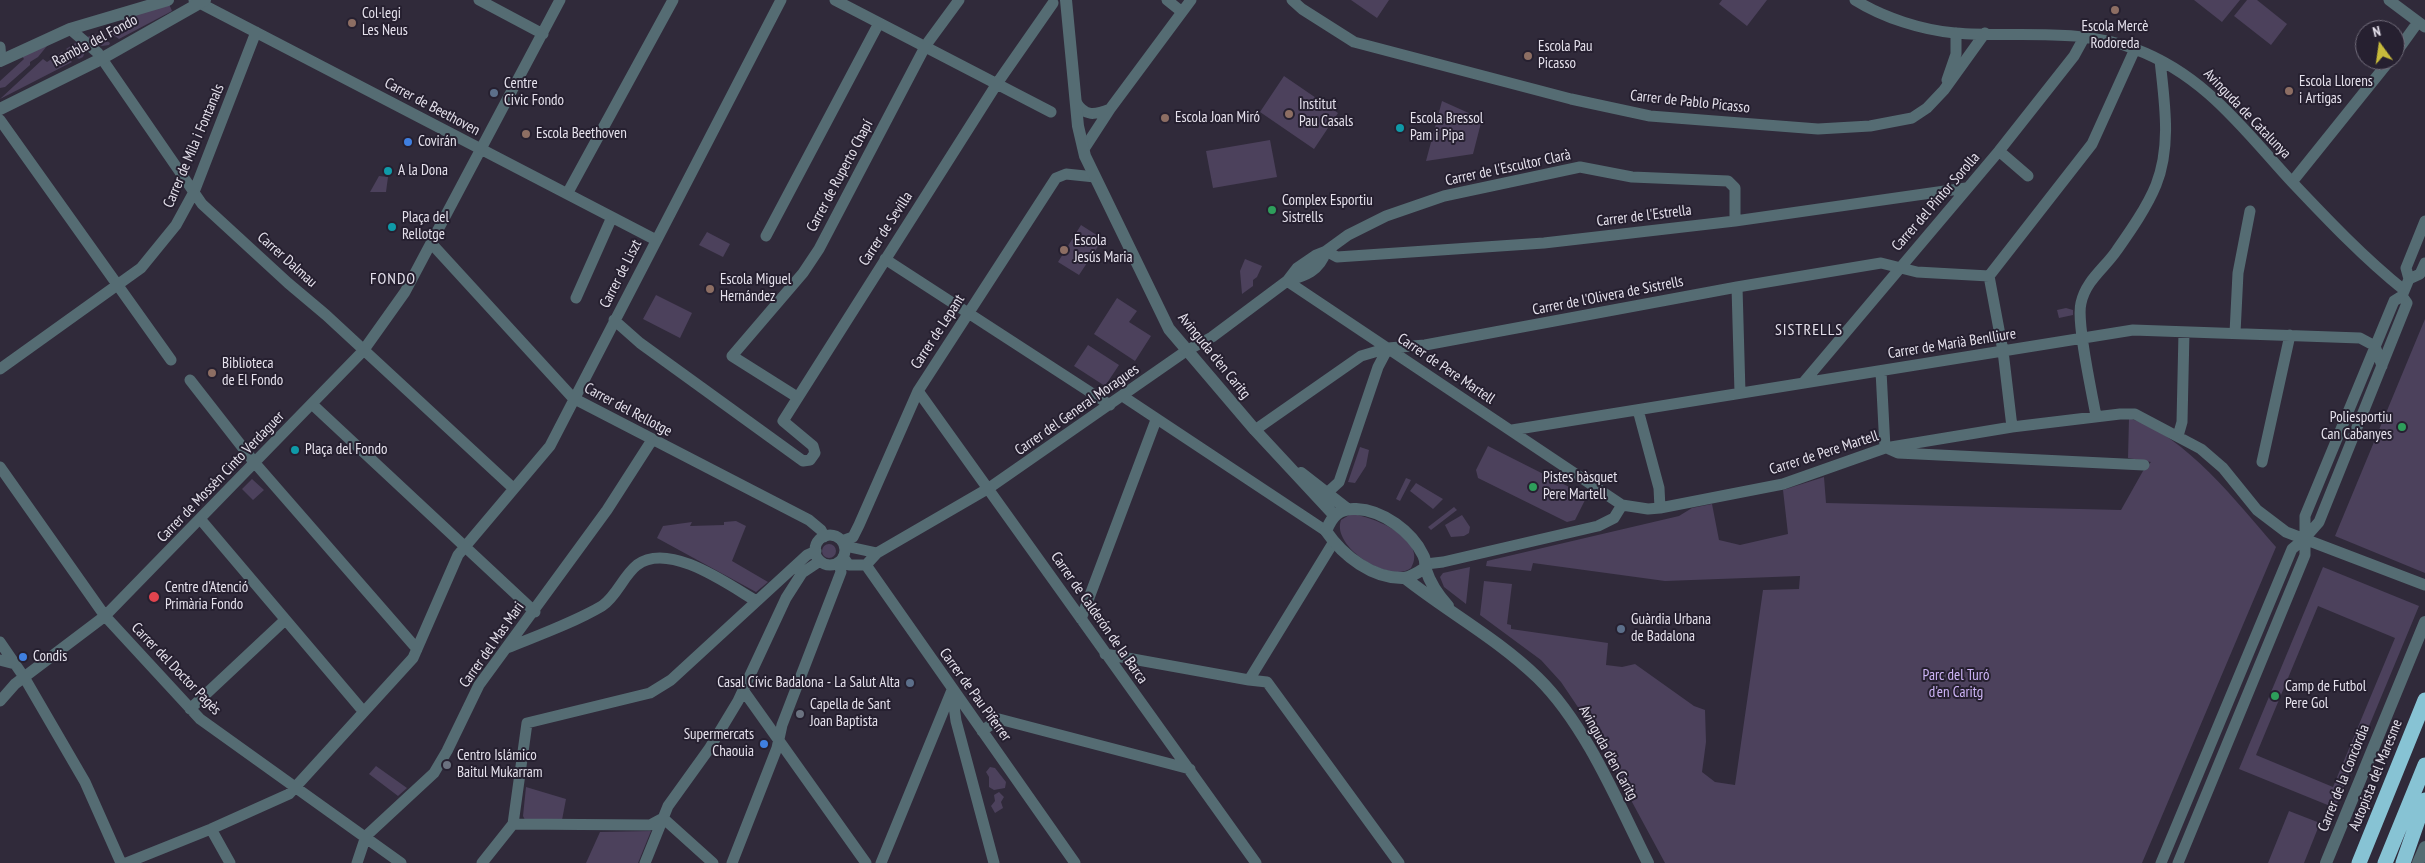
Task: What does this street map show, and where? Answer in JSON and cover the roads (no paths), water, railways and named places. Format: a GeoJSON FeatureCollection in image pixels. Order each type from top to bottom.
{"type":"FeatureCollection","features":[{"type":"Feature","properties":{"kind":"highway","name":"Autopista del Maresme"},"geometry":{"type":"LineString","coordinates":[[2359,863],[2425,700]]}},
{"type":"Feature","properties":{"kind":"highway"},"geometry":{"type":"LineString","coordinates":[[2385,863],[2425,765]]}},
{"type":"Feature","properties":{"kind":"highway"},"geometry":{"type":"LineString","coordinates":[[2409,861],[2425,800]]}},
{"type":"Feature","properties":{"kind":"street","name":"Rambla del Fondo"},"geometry":{"type":"LineString","coordinates":[[0,56],[70,29],[168,0]]}},
{"type":"Feature","properties":{"kind":"street"},"geometry":{"type":"LineString","coordinates":[[479,0],[543,34]]}},
{"type":"Feature","properties":{"kind":"street","name":"Carrer de Mossèn Cinto Verdaguer"},"geometry":{"type":"LineString","coordinates":[[0,701],[24,677],[105,616],[201,520],[254,462],[363,351],[405,292],[560,0]]}},
{"type":"Feature","properties":{"kind":"street"},"geometry":{"type":"LineString","coordinates":[[567,194],[673,0]]}},
{"type":"Feature","properties":{"kind":"street","name":"Carrer de Liszt"},"geometry":{"type":"LineString","coordinates":[[126,863],[211,829],[289,794],[363,711],[414,658],[453,564],[513,488],[550,446],[573,398],[781,0]]}},
{"type":"Feature","properties":{"kind":"street"},"geometry":{"type":"LineString","coordinates":[[835,0],[998,82],[1051,112]]}},
{"type":"Feature","properties":{"kind":"street","name":"Carrer de Ruperto Chapí"},"geometry":{"type":"LineString","coordinates":[[797,397],[732,356],[803,273],[819,248],[926,45],[959,0]]}},
{"type":"Feature","properties":{"kind":"street"},"geometry":{"type":"LineString","coordinates":[[1167,0],[1182,12]]}},
{"type":"Feature","properties":{"kind":"street"},"geometry":{"type":"LineString","coordinates":[[1084,149],[1110,109],[1191,0]]}},
{"type":"Feature","properties":{"kind":"street","name":"Carrer de Pablo Picasso"},"geometry":{"type":"LineString","coordinates":[[1292,0],[1354,42],[1571,99],[1650,116],[1818,129],[1870,126],[1912,118],[1927,108],[1944,90],[1985,34]]}},
{"type":"Feature","properties":{"kind":"street","name":"Avinguda de Catalunya"},"geometry":{"type":"LineString","coordinates":[[1856,0],[1872,11],[1934,30],[1956,33],[2084,36],[2135,49],[2160,60],[2191,77],[2211,94],[2292,182],[2384,274],[2405,288]]}},
{"type":"Feature","properties":{"kind":"street"},"geometry":{"type":"LineString","coordinates":[[2389,0],[2421,24],[2405,42]]}},
{"type":"Feature","properties":{"kind":"street","name":"Rambla del Fondo"},"geometry":{"type":"LineString","coordinates":[[0,109],[101,59],[200,1]]}},
{"type":"Feature","properties":{"kind":"street","name":"Carrer de Beethoven"},"geometry":{"type":"LineString","coordinates":[[200,1],[481,150],[656,240]]}},
{"type":"Feature","properties":{"kind":"street"},"geometry":{"type":"LineString","coordinates":[[1050,2],[1067,5]]}},
{"type":"Feature","properties":{"kind":"street","name":"Carrer de Sevilla"},"geometry":{"type":"LineString","coordinates":[[614,320],[640,343],[803,461],[810,460],[815,453],[813,446],[782,421],[1050,2]]}},
{"type":"Feature","properties":{"kind":"street","name":"Avinguda d'en Caritg"},"geometry":{"type":"LineString","coordinates":[[1067,5],[1078,126],[1084,149],[1095,177],[1166,325],[1186,351],[1255,430],[1334,515]]}},
{"type":"Feature","properties":{"kind":"street"},"geometry":{"type":"LineString","coordinates":[[766,236],[879,23]]}},
{"type":"Feature","properties":{"kind":"street","name":"Carrer Dalmau"},"geometry":{"type":"LineString","coordinates":[[70,29],[98,53],[202,204],[513,488]]}},
{"type":"Feature","properties":{"kind":"street","name":"Carrer de Mila i Fontanals"},"geometry":{"type":"LineString","coordinates":[[0,368],[141,268],[156,252],[176,225],[194,192],[256,32]]}},
{"type":"Feature","properties":{"kind":"street","name":"Carrer de Pablo Picasso"},"geometry":{"type":"LineString","coordinates":[[1944,90],[1956,54],[1956,33]]}},
{"type":"Feature","properties":{"kind":"street","name":"Carrer del Pintor Sorolla"},"geometry":{"type":"LineString","coordinates":[[1803,383],[1899,267],[1999,151],[2074,56],[2084,36]]}},
{"type":"Feature","properties":{"kind":"street"},"geometry":{"type":"LineString","coordinates":[[2012,427],[2004,351],[1990,276],[2092,144],[2135,49]]}},
{"type":"Feature","properties":{"kind":"street"},"geometry":{"type":"LineString","coordinates":[[2096,416],[2084,338],[2081,303],[2094,276],[2115,253],[2156,185],[2163,157],[2166,121],[2160,60]]}},
{"type":"Feature","properties":{"kind":"street"},"geometry":{"type":"LineString","coordinates":[[2292,182],[2382,70]]}},
{"type":"Feature","properties":{"kind":"street"},"geometry":{"type":"LineString","coordinates":[[1076,102],[1081,110],[1093,115],[1110,109]]}},
{"type":"Feature","properties":{"kind":"street"},"geometry":{"type":"LineString","coordinates":[[0,120],[171,360]]}},
{"type":"Feature","properties":{"kind":"street"},"geometry":{"type":"LineString","coordinates":[[1999,151],[2028,176]]}},
{"type":"Feature","properties":{"kind":"street","name":"Carrer de l'Escultor Clarà"},"geometry":{"type":"LineString","coordinates":[[1326,251],[1348,235],[1378,220],[1444,196],[1580,167],[1632,177],[1728,181],[1735,188],[1735,221]]}},
{"type":"Feature","properties":{"kind":"street","name":"Carrer de Lepant"},"geometry":{"type":"LineString","coordinates":[[842,552],[859,525],[918,391],[1056,178],[1066,174],[1095,177]]}},
{"type":"Feature","properties":{"kind":"street","name":"Carrer de l'Estrella"},"geometry":{"type":"LineString","coordinates":[[1326,251],[1337,257],[1534,244],[1735,221],[1966,188]]}},
{"type":"Feature","properties":{"kind":"street"},"geometry":{"type":"LineString","coordinates":[[2236,333],[2238,273],[2250,211]]}},
{"type":"Feature","properties":{"kind":"street"},"geometry":{"type":"LineString","coordinates":[[576,298],[612,217]]}},
{"type":"Feature","properties":{"kind":"street"},"geometry":{"type":"LineString","coordinates":[[2161,863],[2292,549],[2319,522],[2407,303],[2405,288],[2406,268],[2425,221]]}},
{"type":"Feature","properties":{"kind":"street","name":"Carrer del Rellotge"},"geometry":{"type":"LineString","coordinates":[[431,243],[573,398],[809,520],[821,530],[824,536]]}},
{"type":"Feature","properties":{"kind":"street","name":"Carrer del General Moragues"},"geometry":{"type":"LineString","coordinates":[[866,565],[877,553],[989,488],[1124,397],[1186,351],[1207,340],[1288,281],[1308,276],[1324,259],[1326,251]]}},
{"type":"Feature","properties":{"kind":"street"},"geometry":{"type":"LineString","coordinates":[[885,259],[1110,405]]}},
{"type":"Feature","properties":{"kind":"street","name":"Carrer de l'Olivera de Sistrells"},"geometry":{"type":"LineString","coordinates":[[1255,430],[1362,356],[1388,348],[1425,345],[1737,287],[1881,263],[1917,272],[1990,276]]}},
{"type":"Feature","properties":{"kind":"street"},"geometry":{"type":"LineString","coordinates":[[2178,863],[2305,555],[2305,516],[2394,301],[2420,274],[2425,263]]}},
{"type":"Feature","properties":{"kind":"street","name":"Carrer de Pere Martell"},"geometry":{"type":"LineString","coordinates":[[1288,281],[1622,505],[1648,510],[1783,484],[1885,448],[2012,427],[2096,416],[2135,414],[2201,449],[2224,468],[2258,510],[2286,532],[2425,586]]}},
{"type":"Feature","properties":{"kind":"street"},"geometry":{"type":"LineString","coordinates":[[1737,287],[1740,393]]}},
{"type":"Feature","properties":{"kind":"street","name":"Carrer de Marià Benlliure"},"geometry":{"type":"LineString","coordinates":[[1512,430],[2133,330],[2360,338],[2376,346]]}},
{"type":"Feature","properties":{"kind":"street"},"geometry":{"type":"LineString","coordinates":[[2178,436],[2182,422],[2184,332]]}},
{"type":"Feature","properties":{"kind":"street"},"geometry":{"type":"LineString","coordinates":[[2262,462],[2290,335]]}},
{"type":"Feature","properties":{"kind":"street"},"geometry":{"type":"LineString","coordinates":[[2376,346],[2382,366]]}},
{"type":"Feature","properties":{"kind":"street"},"geometry":{"type":"LineString","coordinates":[[1327,493],[1339,482],[1378,367],[1388,348]]}},
{"type":"Feature","properties":{"kind":"street"},"geometry":{"type":"LineString","coordinates":[[1880,371],[1885,448],[1898,453],[2144,466]]}},
{"type":"Feature","properties":{"kind":"street"},"geometry":{"type":"LineString","coordinates":[[190,380],[254,462],[417,649]]}},
{"type":"Feature","properties":{"kind":"street","name":"Carrer de Calderón de la Barca"},"geometry":{"type":"LineString","coordinates":[[918,391],[1256,863]]}},
{"type":"Feature","properties":{"kind":"street"},"geometry":{"type":"LineString","coordinates":[[1124,397],[1326,531],[1334,543],[1358,564],[1381,574],[1405,578],[1426,566],[1598,526],[1614,518],[1622,505]]}},
{"type":"Feature","properties":{"kind":"street"},"geometry":{"type":"LineString","coordinates":[[313,404],[535,612]]}},
{"type":"Feature","properties":{"kind":"street"},"geometry":{"type":"LineString","coordinates":[[1638,410],[1659,488],[1660,508]]}},
{"type":"Feature","properties":{"kind":"street"},"geometry":{"type":"LineString","coordinates":[[1081,619],[1156,420]]}},
{"type":"Feature","properties":{"kind":"street","name":"Carrer del Mas Mari"},"geometry":{"type":"LineString","coordinates":[[357,863],[366,836],[434,773],[447,751],[479,685],[535,612],[607,510],[652,440]]}},
{"type":"Feature","properties":{"kind":"street","name":"Avinguda d'en Caritg"},"geometry":{"type":"LineString","coordinates":[[1287,463],[1346,508],[1360,509],[1390,520],[1412,538],[1423,555],[1439,596],[1455,613]]}},
{"type":"Feature","properties":{"kind":"street","name":"Carrer del Doctor Pagès"},"geometry":{"type":"LineString","coordinates":[[0,467],[105,616],[200,719],[366,836],[401,863]]}},
{"type":"Feature","properties":{"kind":"street"},"geometry":{"type":"LineString","coordinates":[[1326,531],[1334,515],[1346,508]]}},
{"type":"Feature","properties":{"kind":"street"},"geometry":{"type":"LineString","coordinates":[[201,520],[363,711]]}},
{"type":"Feature","properties":{"kind":"street"},"geometry":{"type":"LineString","coordinates":[[786,598],[802,573],[818,556],[818,542],[824,536],[834,536],[849,565],[866,565]]}},
{"type":"Feature","properties":{"kind":"street"},"geometry":{"type":"LineString","coordinates":[[1249,680],[1334,543]]}},
{"type":"Feature","properties":{"kind":"street"},"geometry":{"type":"LineString","coordinates":[[842,552],[877,553]]}},
{"type":"Feature","properties":{"kind":"street"},"geometry":{"type":"LineString","coordinates":[[482,863],[513,824],[528,723],[650,693],[671,680],[756,601],[796,568],[807,555],[818,556],[831,565],[842,552]]}},
{"type":"Feature","properties":{"kind":"street"},"geometry":{"type":"LineString","coordinates":[[732,863],[777,748],[778,736],[841,572],[842,552]]}},
{"type":"Feature","properties":{"kind":"street"},"geometry":{"type":"LineString","coordinates":[[506,649],[604,605],[639,564],[656,559],[673,559],[694,565],[756,601]]}},
{"type":"Feature","properties":{"kind":"street","name":"Carrer de Pau Piferrer"},"geometry":{"type":"LineString","coordinates":[[866,565],[1075,863]]}},
{"type":"Feature","properties":{"kind":"street"},"geometry":{"type":"LineString","coordinates":[[645,863],[663,818],[676,792],[709,749],[744,690],[786,598],[796,568]]}},
{"type":"Feature","properties":{"kind":"street","name":"Avinguda d'en Caritg"},"geometry":{"type":"LineString","coordinates":[[1405,578],[1455,613],[1539,679],[1572,719],[1648,863]]}},
{"type":"Feature","properties":{"kind":"street"},"geometry":{"type":"LineString","coordinates":[[190,709],[285,620]]}},
{"type":"Feature","properties":{"kind":"street","name":"Carrer de la Concòrdia"},"geometry":{"type":"LineString","coordinates":[[2326,863],[2425,622]]}},
{"type":"Feature","properties":{"kind":"street"},"geometry":{"type":"LineString","coordinates":[[0,642],[24,677],[85,782],[99,808],[122,863]]}},
{"type":"Feature","properties":{"kind":"street"},"geometry":{"type":"LineString","coordinates":[[1105,654],[1267,682],[1277,693],[1399,863]]}},
{"type":"Feature","properties":{"kind":"street"},"geometry":{"type":"LineString","coordinates":[[0,660],[15,664]]}},
{"type":"Feature","properties":{"kind":"street"},"geometry":{"type":"LineString","coordinates":[[744,690],[866,863]]}},
{"type":"Feature","properties":{"kind":"street"},"geometry":{"type":"LineString","coordinates":[[882,863],[952,690]]}},
{"type":"Feature","properties":{"kind":"street"},"geometry":{"type":"LineString","coordinates":[[952,690],[956,721],[994,863]]}},
{"type":"Feature","properties":{"kind":"street"},"geometry":{"type":"LineString","coordinates":[[982,731],[999,719],[1190,769]]}},
{"type":"Feature","properties":{"kind":"street"},"geometry":{"type":"LineString","coordinates":[[513,824],[650,825],[663,818]]}},
{"type":"Feature","properties":{"kind":"street"},"geometry":{"type":"LineString","coordinates":[[663,818],[714,863]]}},
{"type":"Feature","properties":{"kind":"street"},"geometry":{"type":"LineString","coordinates":[[211,829],[230,863]]}},
{"type":"Feature","properties":{"kind":"street"},"geometry":{"type":"LineString","coordinates":[[2409,861],[2425,847]]}},
{"type":"Feature","properties":{"kind":"place","name":"Escola Mercè Rodoreda"},"geometry":{"type":"Point","coordinates":[2115,10]}},
{"type":"Feature","properties":{"kind":"place","name":"Col·legi Les Neus"},"geometry":{"type":"Point","coordinates":[352,23]}},
{"type":"Feature","properties":{"kind":"place","name":"Escola Pau Picasso"},"geometry":{"type":"Point","coordinates":[1528,56]}},
{"type":"Feature","properties":{"kind":"place","name":"Escola Llorens i Artigas"},"geometry":{"type":"Point","coordinates":[2289,91]}},
{"type":"Feature","properties":{"kind":"place","name":"Centre Civic Fondo"},"geometry":{"type":"Point","coordinates":[494,93]}},
{"type":"Feature","properties":{"kind":"place","name":"Institut Pau Casals"},"geometry":{"type":"Point","coordinates":[1289,114]}},
{"type":"Feature","properties":{"kind":"place","name":"Escola Joan Miró"},"geometry":{"type":"Point","coordinates":[1165,118]}},
{"type":"Feature","properties":{"kind":"place","name":"Escola Bressol Pam i Pipa"},"geometry":{"type":"Point","coordinates":[1400,128]}},
{"type":"Feature","properties":{"kind":"place","name":"Escola Beethoven"},"geometry":{"type":"Point","coordinates":[526,134]}},
{"type":"Feature","properties":{"kind":"place","name":"Covirán"},"geometry":{"type":"Point","coordinates":[408,142]}},
{"type":"Feature","properties":{"kind":"place","name":"A la Dona"},"geometry":{"type":"Point","coordinates":[388,171]}},
{"type":"Feature","properties":{"kind":"place","name":"Complex Esportiu Sistrells"},"geometry":{"type":"Point","coordinates":[1272,210]}},
{"type":"Feature","properties":{"kind":"place","name":"Plaça del Rellotge"},"geometry":{"type":"Point","coordinates":[392,227]}},
{"type":"Feature","properties":{"kind":"place","name":"Escola Jesús Maria"},"geometry":{"type":"Point","coordinates":[1064,250]}},
{"type":"Feature","properties":{"kind":"place","name":"Escola Miguel Hernández"},"geometry":{"type":"Point","coordinates":[710,289]}},
{"type":"Feature","properties":{"kind":"place","name":"Biblioteca de El Fondo"},"geometry":{"type":"Point","coordinates":[212,373]}},
{"type":"Feature","properties":{"kind":"place","name":"Poliesportiu Can Cabanyes"},"geometry":{"type":"Point","coordinates":[2402,427]}},
{"type":"Feature","properties":{"kind":"place","name":"Plaça del Fondo"},"geometry":{"type":"Point","coordinates":[295,450]}},
{"type":"Feature","properties":{"kind":"place","name":"Pistes bàsquet Pere Martell"},"geometry":{"type":"Point","coordinates":[1533,487]}},
{"type":"Feature","properties":{"kind":"place","name":"Centre d'Atenció Primària Fondo"},"geometry":{"type":"Point","coordinates":[154,597]}},
{"type":"Feature","properties":{"kind":"place","name":"Guàrdia Urbana de Badalona"},"geometry":{"type":"Point","coordinates":[1621,629]}},
{"type":"Feature","properties":{"kind":"place","name":"Condis"},"geometry":{"type":"Point","coordinates":[23,657]}},
{"type":"Feature","properties":{"kind":"place","name":"Casal Cívic Badalona - La Salut Alta"},"geometry":{"type":"Point","coordinates":[910,683]}},
{"type":"Feature","properties":{"kind":"place","name":"Camp de Futbol Pere Gol"},"geometry":{"type":"Point","coordinates":[2275,696]}},
{"type":"Feature","properties":{"kind":"place","name":"Capella de Sant Joan Baptista"},"geometry":{"type":"Point","coordinates":[800,714]}},
{"type":"Feature","properties":{"kind":"place","name":"Supermercats Chaouia"},"geometry":{"type":"Point","coordinates":[764,744]}},
{"type":"Feature","properties":{"kind":"place","name":"Centro Islámico Baitul Mukarram"},"geometry":{"type":"Point","coordinates":[447,765]}},
{"type":"Feature","properties":{"kind":"district","name":"FONDO"},"geometry":{"type":"Point","coordinates":[393,279]}},
{"type":"Feature","properties":{"kind":"district","name":"SISTRELLS"},"geometry":{"type":"Point","coordinates":[1809,330]}},
{"type":"Feature","properties":{"kind":"park label","name":"Parc del Turó d'en Caritg"},"geometry":{"type":"Point","coordinates":[1956,684]}}]}
